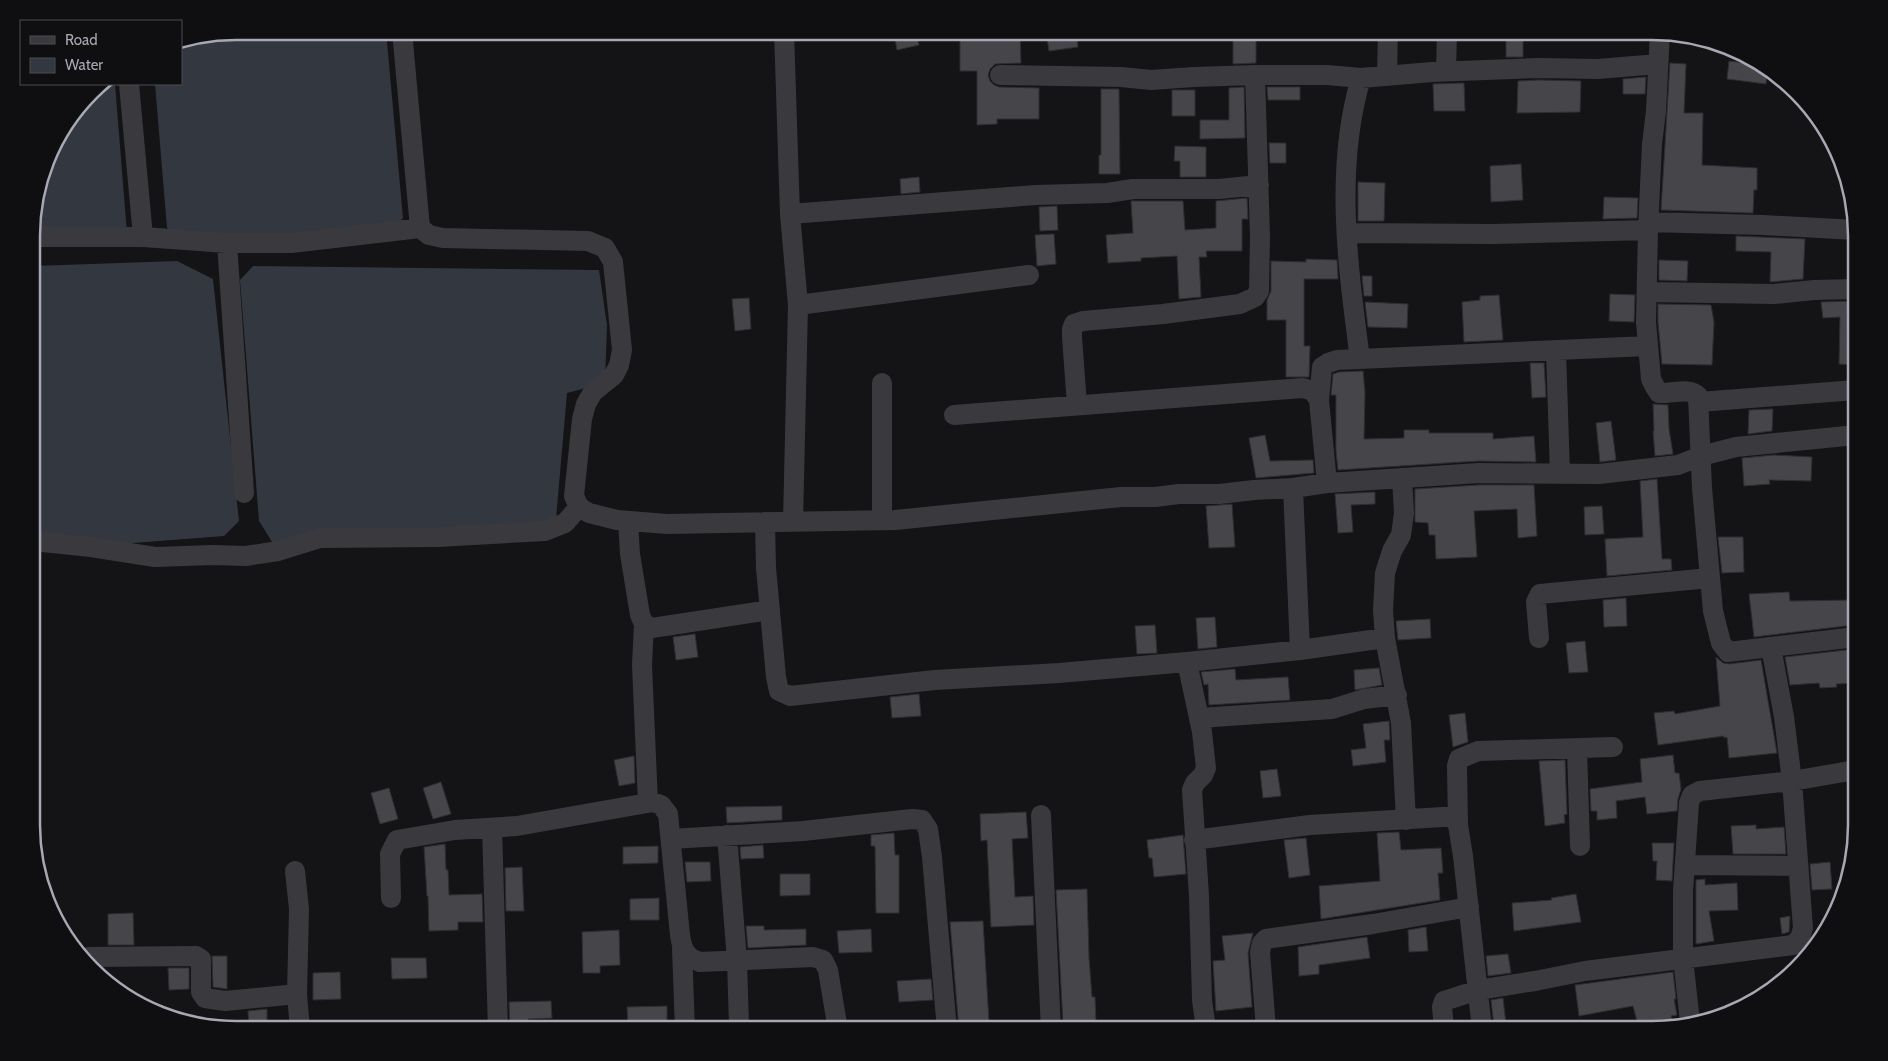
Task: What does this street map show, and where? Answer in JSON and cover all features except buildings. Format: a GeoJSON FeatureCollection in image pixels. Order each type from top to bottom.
{"type":"FeatureCollection","features":[{"type":"Feature","properties":{"kind":"street"},"geometry":{"type":"LineString","coordinates":[[403,40],[420,228]]}},
{"type":"Feature","properties":{"kind":"street"},"geometry":{"type":"LineString","coordinates":[[784,40],[790,214],[798,305],[793,522]]}},
{"type":"Feature","properties":{"kind":"street"},"geometry":{"type":"LineString","coordinates":[[1387,76],[1388,40]]}},
{"type":"Feature","properties":{"kind":"street"},"geometry":{"type":"LineString","coordinates":[[1446,40],[1446,72]]}},
{"type":"Feature","properties":{"kind":"street"},"geometry":{"type":"LineString","coordinates":[[1660,40],[1648,226],[1646,322],[1651,379],[1655,388],[1660,393],[1691,392],[1695,393],[1699,402],[1701,456],[1713,611],[1721,643],[1728,652],[1848,638]]}},
{"type":"Feature","properties":{"kind":"street"},"geometry":{"type":"LineString","coordinates":[[1000,75],[1121,77],[1151,80],[1255,75],[1326,75],[1361,78],[1538,68],[1598,69],[1658,64]]}},
{"type":"Feature","properties":{"kind":"street"},"geometry":{"type":"LineString","coordinates":[[1077,405],[1072,337],[1074,324],[1083,321],[1162,314],[1240,304],[1256,297],[1259,291],[1260,246],[1255,75]]}},
{"type":"Feature","properties":{"kind":"street"},"geometry":{"type":"LineString","coordinates":[[1360,359],[1349,269],[1346,169],[1355,99],[1361,78]]}},
{"type":"Feature","properties":{"kind":"street"},"geometry":{"type":"LineString","coordinates":[[129,85],[143,237]]}},
{"type":"Feature","properties":{"kind":"street"},"geometry":{"type":"LineString","coordinates":[[790,214],[1036,195],[1107,193],[1133,189],[1219,189],[1259,185]]}},
{"type":"Feature","properties":{"kind":"street"},"geometry":{"type":"LineString","coordinates":[[1348,233],[1493,234],[1648,226],[1763,224],[1848,229]]}},
{"type":"Feature","properties":{"kind":"street"},"geometry":{"type":"LineString","coordinates":[[40,237],[143,237],[227,243],[291,243],[420,228],[429,235],[443,238],[588,241],[605,248],[613,262],[622,350],[619,365],[614,375],[593,392],[586,404],[582,420],[574,496],[579,507],[589,513],[628,521],[668,524],[882,520],[1121,497],[1218,494],[1293,488],[1327,482],[1480,473],[1599,474],[1678,465],[1701,456],[1736,447],[1848,436]]}},
{"type":"Feature","properties":{"kind":"street"},"geometry":{"type":"LineString","coordinates":[[227,243],[244,493]]}},
{"type":"Feature","properties":{"kind":"street"},"geometry":{"type":"LineString","coordinates":[[798,305],[1029,275]]}},
{"type":"Feature","properties":{"kind":"street"},"geometry":{"type":"LineString","coordinates":[[1647,292],[1774,294],[1848,289]]}},
{"type":"Feature","properties":{"kind":"street"},"geometry":{"type":"LineString","coordinates":[[1327,482],[1319,400],[1322,367],[1328,363],[1337,360],[1648,346]]}},
{"type":"Feature","properties":{"kind":"street"},"geometry":{"type":"LineString","coordinates":[[1556,351],[1560,474]]}},
{"type":"Feature","properties":{"kind":"street"},"geometry":{"type":"LineString","coordinates":[[882,383],[882,520]]}},
{"type":"Feature","properties":{"kind":"street"},"geometry":{"type":"LineString","coordinates":[[954,415],[1303,388],[1313,391],[1319,400]]}},
{"type":"Feature","properties":{"kind":"street"},"geometry":{"type":"LineString","coordinates":[[1699,402],[1848,391]]}},
{"type":"Feature","properties":{"kind":"street"},"geometry":{"type":"LineString","coordinates":[[1402,478],[1404,513],[1401,536],[1392,551],[1385,573],[1384,610],[1385,638],[1397,695],[1403,753],[1406,820]]}},
{"type":"Feature","properties":{"kind":"street"},"geometry":{"type":"LineString","coordinates":[[1293,488],[1300,650]]}},
{"type":"Feature","properties":{"kind":"street"},"geometry":{"type":"LineString","coordinates":[[40,542],[155,557],[246,556],[278,551],[320,538],[438,537],[545,531],[565,523],[579,507]]}},
{"type":"Feature","properties":{"kind":"street"},"geometry":{"type":"LineString","coordinates":[[628,521],[630,554],[640,615],[644,624],[642,665],[648,803]]}},
{"type":"Feature","properties":{"kind":"street"},"geometry":{"type":"LineString","coordinates":[[765,522],[766,568],[772,644],[779,691],[790,696],[926,681],[1059,673],[1187,662],[1300,650],[1385,638]]}},
{"type":"Feature","properties":{"kind":"street"},"geometry":{"type":"LineString","coordinates":[[1539,638],[1536,602],[1540,594],[1710,578]]}},
{"type":"Feature","properties":{"kind":"street"},"geometry":{"type":"LineString","coordinates":[[644,624],[652,628],[770,610]]}},
{"type":"Feature","properties":{"kind":"street"},"geometry":{"type":"LineString","coordinates":[[1443,1021],[1442,1007],[1444,1001],[1478,990],[1535,982],[1585,971],[1793,945],[1800,938],[1803,928],[1792,781],[1784,716],[1771,647]]}},
{"type":"Feature","properties":{"kind":"street"},"geometry":{"type":"LineString","coordinates":[[1187,662],[1200,718],[1206,768],[1192,790],[1199,896],[1202,1000],[1205,1021]]}},
{"type":"Feature","properties":{"kind":"street"},"geometry":{"type":"LineString","coordinates":[[1200,718],[1332,709],[1364,699],[1397,695]]}},
{"type":"Feature","properties":{"kind":"street"},"geometry":{"type":"LineString","coordinates":[[1481,1021],[1458,825],[1457,766],[1459,759],[1478,751],[1614,747]]}},
{"type":"Feature","properties":{"kind":"street"},"geometry":{"type":"LineString","coordinates":[[1577,749],[1580,846]]}},
{"type":"Feature","properties":{"kind":"street"},"geometry":{"type":"LineString","coordinates":[[1689,1017],[1683,958],[1685,865],[1689,804],[1692,795],[1700,791],[1792,781],[1848,771]]}},
{"type":"Feature","properties":{"kind":"street"},"geometry":{"type":"LineString","coordinates":[[390,898],[390,854],[397,840],[454,830],[516,826],[653,802],[661,806],[668,814],[682,948],[685,1021]]}},
{"type":"Feature","properties":{"kind":"street"},"geometry":{"type":"LineString","coordinates":[[1041,815],[1051,1021]]}},
{"type":"Feature","properties":{"kind":"street"},"geometry":{"type":"LineString","coordinates":[[1194,840],[1310,826],[1444,817],[1453,818],[1458,825]]}},
{"type":"Feature","properties":{"kind":"street"},"geometry":{"type":"LineString","coordinates":[[670,839],[803,831],[912,819],[922,820],[928,829],[932,857],[946,1021]]}},
{"type":"Feature","properties":{"kind":"street"},"geometry":{"type":"LineString","coordinates":[[492,828],[498,1021]]}},
{"type":"Feature","properties":{"kind":"street"},"geometry":{"type":"LineString","coordinates":[[727,835],[737,960],[739,1021]]}},
{"type":"Feature","properties":{"kind":"street"},"geometry":{"type":"LineString","coordinates":[[1685,865],[1798,866]]}},
{"type":"Feature","properties":{"kind":"street"},"geometry":{"type":"LineString","coordinates":[[295,871],[299,908],[297,994],[299,1021]]}},
{"type":"Feature","properties":{"kind":"street"},"geometry":{"type":"LineString","coordinates":[[1265,1021],[1260,952],[1262,943],[1266,939],[1273,936],[1372,924],[1469,907]]}},
{"type":"Feature","properties":{"kind":"street"},"geometry":{"type":"LineString","coordinates":[[682,948],[690,959],[700,962],[813,957],[823,960],[828,970],[836,1021]]}},
{"type":"Feature","properties":{"kind":"street"},"geometry":{"type":"LineString","coordinates":[[91,957],[196,956],[201,959],[201,992],[205,998],[225,1000],[297,994]]}},
{"type":"Feature","properties":{"kind":"water"},"geometry":{"type":"Polygon","coordinates":[[[223,40],[387,40],[403,218],[386,234],[177,233],[167,228],[155,85],[182,85],[182,48],[223,40]]]}},
{"type":"Feature","properties":{"kind":"water"},"geometry":{"type":"Polygon","coordinates":[[[112,85],[115,85],[127,233],[40,242],[40,223],[44,198],[50,173],[60,149],[73,127],[97,97],[112,85]]]}},
{"type":"Feature","properties":{"kind":"water"},"geometry":{"type":"Polygon","coordinates":[[[177,261],[213,279],[239,521],[224,536],[94,546],[40,547],[40,266],[177,261]]]}},
{"type":"Feature","properties":{"kind":"water"},"geometry":{"type":"Polygon","coordinates":[[[253,266],[599,270],[607,325],[605,383],[567,393],[556,519],[527,533],[274,545],[259,521],[240,280],[253,266]]]}}]}
